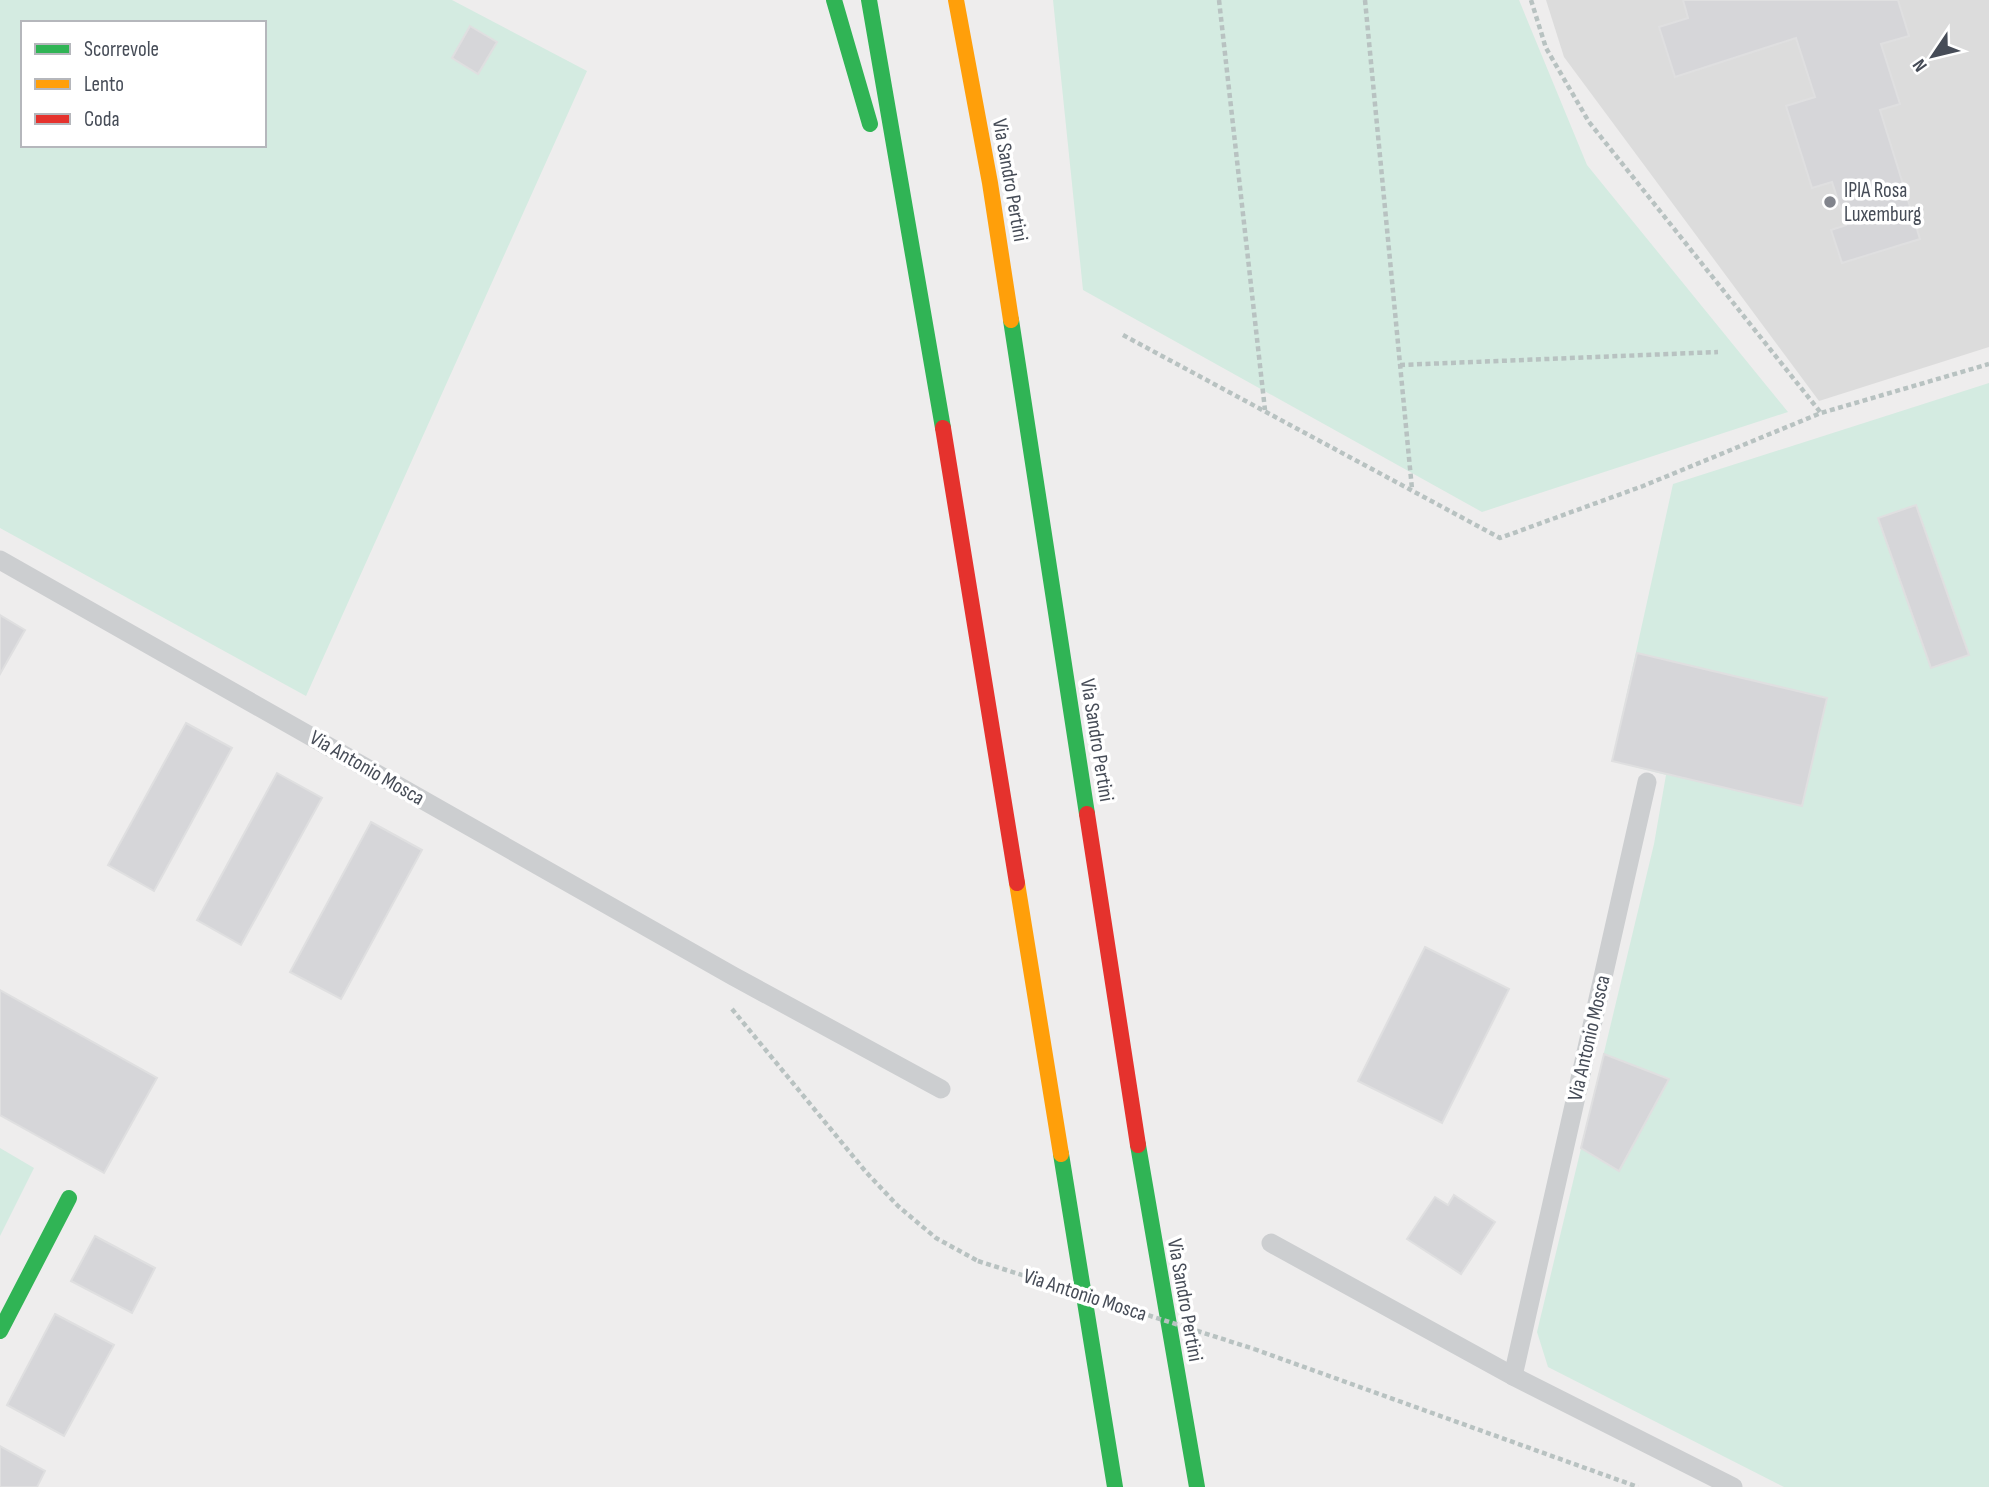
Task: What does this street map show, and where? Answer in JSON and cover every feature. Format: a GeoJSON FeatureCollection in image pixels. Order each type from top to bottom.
{"type":"FeatureCollection","features":[{"type":"Feature","properties":{"kind":"main road"},"geometry":{"type":"LineString","coordinates":[[834,0],[872,134]]}},
{"type":"Feature","properties":{"kind":"main road"},"geometry":{"type":"LineString","coordinates":[[869,0],[926,321],[1115,1487]]}},
{"type":"Feature","properties":{"kind":"main road","name":"Via Sandro Pertini"},"geometry":{"type":"LineString","coordinates":[[956,0],[990,183],[1143,1178],[1197,1487]]}},
{"type":"Feature","properties":{"kind":"main road"},"geometry":{"type":"LineString","coordinates":[[880,160],[926,321]]}},
{"type":"Feature","properties":{"kind":"main road"},"geometry":{"type":"LineString","coordinates":[[0,1331],[69,1198]]}},
{"type":"Feature","properties":{"kind":"lane","name":"Via Antonio Mosca"},"geometry":{"type":"LineString","coordinates":[[0,560],[733,976],[941,1088]]}},
{"type":"Feature","properties":{"kind":"lane","name":"Via Antonio Mosca"},"geometry":{"type":"LineString","coordinates":[[1513,1376],[1647,782]]}},
{"type":"Feature","properties":{"kind":"lane"},"geometry":{"type":"LineString","coordinates":[[1271,1243],[1513,1376],[1733,1487]]}},
{"type":"Feature","properties":{"kind":"path"},"geometry":{"type":"LineString","coordinates":[[1219,0],[1265,411]]}},
{"type":"Feature","properties":{"kind":"path"},"geometry":{"type":"LineString","coordinates":[[1365,0],[1412,490]]}},
{"type":"Feature","properties":{"kind":"path"},"geometry":{"type":"LineString","coordinates":[[1531,0],[1546,48],[1589,122],[1821,413]]}},
{"type":"Feature","properties":{"kind":"path"},"geometry":{"type":"LineString","coordinates":[[1123,335],[1500,538],[1643,486],[1821,413],[1989,364]]}},
{"type":"Feature","properties":{"kind":"path"},"geometry":{"type":"LineString","coordinates":[[1399,365],[1718,352]]}},
{"type":"Feature","properties":{"kind":"path","name":"Via Antonio Mosca"},"geometry":{"type":"LineString","coordinates":[[733,976],[732,1011],[866,1172],[898,1206],[936,1238],[978,1261],[1254,1349],[1638,1487]]}},
{"type":"Feature","properties":{"kind":"shaded area","name":"IPIA Rosa Luxemburg"},"geometry":{"type":"Polygon","coordinates":[[[1546,0],[1989,0],[1989,347],[1819,401],[1564,57],[1546,0]]]}},
{"type":"Feature","properties":{"kind":"green space"},"geometry":{"type":"Polygon","coordinates":[[[0,0],[452,0],[587,71],[306,696],[0,528],[0,0]]]}},
{"type":"Feature","properties":{"kind":"green space"},"geometry":{"type":"Polygon","coordinates":[[[1053,0],[1519,0],[1587,165],[1788,412],[1482,512],[1083,290],[1053,0]]]}},
{"type":"Feature","properties":{"kind":"green space"},"geometry":{"type":"Polygon","coordinates":[[[1989,383],[1989,1487],[1784,1487],[1548,1367],[1537,1332],[1654,844],[1666,775],[1612,761],[1673,484],[1989,383]]]}},
{"type":"Feature","properties":{"kind":"green space"},"geometry":{"type":"Polygon","coordinates":[[[0,1148],[34,1168],[0,1236],[0,1148]]]}},
{"type":"Feature","properties":{"kind":"building"},"geometry":{"type":"Polygon","coordinates":[[[1683,0],[1898,0],[1909,36],[1881,44],[1900,104],[1880,110],[1920,239],[1842,263],[1831,230],[1846,225],[1832,182],[1812,188],[1786,106],[1815,97],[1796,38],[1675,77],[1659,27],[1688,18],[1683,0]]]}},
{"type":"Feature","properties":{"kind":"building"},"geometry":{"type":"Polygon","coordinates":[[[470,26],[497,42],[478,74],[452,58],[470,26]]]}},
{"type":"Feature","properties":{"kind":"building"},"geometry":{"type":"Polygon","coordinates":[[[1916,505],[1969,655],[1931,668],[1878,518],[1916,505]]]}},
{"type":"Feature","properties":{"kind":"building"},"geometry":{"type":"Polygon","coordinates":[[[0,615],[25,630],[0,674],[0,615]]]}},
{"type":"Feature","properties":{"kind":"building"},"geometry":{"type":"Polygon","coordinates":[[[1637,653],[1827,698],[1802,806],[1612,761],[1637,653]]]}},
{"type":"Feature","properties":{"kind":"building"},"geometry":{"type":"Polygon","coordinates":[[[186,723],[232,748],[154,891],[108,865],[186,723]]]}},
{"type":"Feature","properties":{"kind":"building"},"geometry":{"type":"Polygon","coordinates":[[[277,773],[322,798],[241,945],[197,920],[277,773]]]}},
{"type":"Feature","properties":{"kind":"building"},"geometry":{"type":"Polygon","coordinates":[[[371,822],[422,850],[341,999],[290,972],[371,822]]]}},
{"type":"Feature","properties":{"kind":"building"},"geometry":{"type":"Polygon","coordinates":[[[1425,947],[1509,989],[1442,1123],[1358,1081],[1425,947]]]}},
{"type":"Feature","properties":{"kind":"building"},"geometry":{"type":"Polygon","coordinates":[[[0,990],[157,1078],[104,1173],[0,1115],[0,990]]]}},
{"type":"Feature","properties":{"kind":"building"},"geometry":{"type":"Polygon","coordinates":[[[1604,1054],[1669,1079],[1619,1171],[1581,1148],[1604,1054]]]}},
{"type":"Feature","properties":{"kind":"building"},"geometry":{"type":"Polygon","coordinates":[[[1454,1195],[1495,1222],[1461,1274],[1407,1239],[1435,1197],[1448,1205],[1454,1195]]]}},
{"type":"Feature","properties":{"kind":"building"},"geometry":{"type":"Polygon","coordinates":[[[95,1236],[155,1268],[132,1313],[71,1281],[95,1236]]]}},
{"type":"Feature","properties":{"kind":"building"},"geometry":{"type":"Polygon","coordinates":[[[55,1314],[114,1345],[64,1436],[7,1405],[55,1314]]]}},
{"type":"Feature","properties":{"kind":"building"},"geometry":{"type":"Polygon","coordinates":[[[0,1446],[45,1471],[37,1487],[0,1487],[0,1446]]]}},
{"type":"Feature","properties":{"kind":"traffic: fast"},"geometry":{"type":"LineString","coordinates":[[834,0],[870,124]]}},
{"type":"Feature","properties":{"kind":"traffic: fast"},"geometry":{"type":"LineString","coordinates":[[869,0],[943,428]]}},
{"type":"Feature","properties":{"kind":"traffic: fast"},"geometry":{"type":"LineString","coordinates":[[1011,320],[1087,814]]}},
{"type":"Feature","properties":{"kind":"traffic: fast"},"geometry":{"type":"LineString","coordinates":[[1138,1145],[1197,1487]]}},
{"type":"Feature","properties":{"kind":"traffic: fast"},"geometry":{"type":"LineString","coordinates":[[1061,1154],[1115,1487]]}},
{"type":"Feature","properties":{"kind":"traffic: fast"},"geometry":{"type":"LineString","coordinates":[[0,1331],[69,1198]]}},
{"type":"Feature","properties":{"kind":"traffic: slow"},"geometry":{"type":"LineString","coordinates":[[956,0],[990,183],[1011,320]]}},
{"type":"Feature","properties":{"kind":"traffic: slow"},"geometry":{"type":"LineString","coordinates":[[1017,883],[1061,1154]]}},
{"type":"Feature","properties":{"kind":"traffic: jam"},"geometry":{"type":"LineString","coordinates":[[943,428],[1017,883]]}},
{"type":"Feature","properties":{"kind":"traffic: jam"},"geometry":{"type":"LineString","coordinates":[[1087,814],[1138,1145]]}},
{"type":"Feature","properties":{"kind":"place","name":"IPIA Rosa Luxemburg"},"geometry":{"type":"Point","coordinates":[1830,202]}}]}
